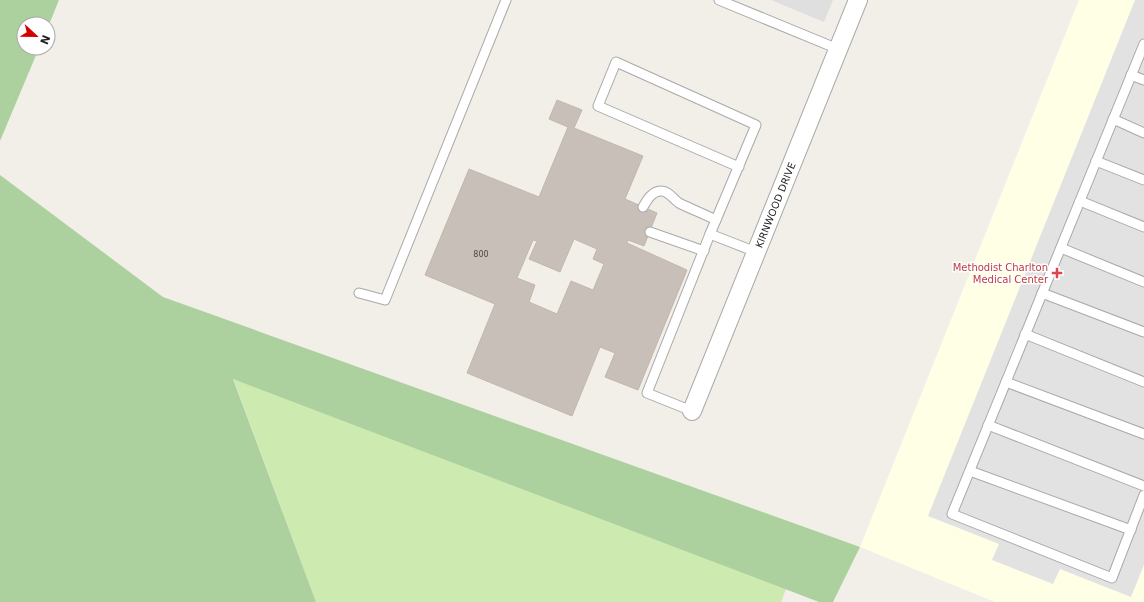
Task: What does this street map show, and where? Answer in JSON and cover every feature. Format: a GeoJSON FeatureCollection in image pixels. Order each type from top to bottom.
{"type":"FeatureCollection","features":[{"type":"Feature","properties":{"kind":"street","name":"KIRNWOOD DRIVE"},"geometry":{"type":"LineString","coordinates":[[692,411],[858,0]]}},
{"type":"Feature","properties":{"kind":"lane"},"geometry":{"type":"LineString","coordinates":[[359,293],[385,300],[506,0]]}},
{"type":"Feature","properties":{"kind":"lane"},"geometry":{"type":"LineString","coordinates":[[719,0],[838,49]]}},
{"type":"Feature","properties":{"kind":"lane"},"geometry":{"type":"LineString","coordinates":[[1143,499],[1112,578],[952,514],[1144,44]]}},
{"type":"Feature","properties":{"kind":"lane"},"geometry":{"type":"LineString","coordinates":[[692,411],[647,393],[710,234],[756,125],[616,62],[598,106],[738,167]]}},
{"type":"Feature","properties":{"kind":"lane"},"geometry":{"type":"LineString","coordinates":[[1131,75],[1144,80]]}},
{"type":"Feature","properties":{"kind":"lane"},"geometry":{"type":"LineString","coordinates":[[1113,119],[1144,133]]}},
{"type":"Feature","properties":{"kind":"lane"},"geometry":{"type":"LineString","coordinates":[[1096,161],[1144,180]]}},
{"type":"Feature","properties":{"kind":"lane"},"geometry":{"type":"LineString","coordinates":[[643,207],[650,196],[662,190],[678,202],[716,220]]}},
{"type":"Feature","properties":{"kind":"lane"},"geometry":{"type":"LineString","coordinates":[[1080,201],[1144,227]]}},
{"type":"Feature","properties":{"kind":"lane"},"geometry":{"type":"LineString","coordinates":[[650,232],[704,251]]}},
{"type":"Feature","properties":{"kind":"lane"},"geometry":{"type":"LineString","coordinates":[[710,234],[756,252]]}},
{"type":"Feature","properties":{"kind":"lane"},"geometry":{"type":"LineString","coordinates":[[1061,248],[1144,282]]}},
{"type":"Feature","properties":{"kind":"lane"},"geometry":{"type":"LineString","coordinates":[[1042,293],[1144,332]]}},
{"type":"Feature","properties":{"kind":"lane"},"geometry":{"type":"LineString","coordinates":[[1025,334],[1144,382]]}},
{"type":"Feature","properties":{"kind":"lane"},"geometry":{"type":"LineString","coordinates":[[1006,382],[1144,434]]}},
{"type":"Feature","properties":{"kind":"lane"},"geometry":{"type":"LineString","coordinates":[[988,425],[1144,486]]}},
{"type":"Feature","properties":{"kind":"lane"},"geometry":{"type":"LineString","coordinates":[[970,471],[1131,530]]}},
{"type":"Feature","properties":{"kind":"shaded area"},"geometry":{"type":"Polygon","coordinates":[[[771,0],[833,0],[824,22],[771,0]]]}},
{"type":"Feature","properties":{"kind":"shaded area","name":"Methodist Charlton Medical Center"},"geometry":{"type":"Polygon","coordinates":[[[1079,0],[1144,0],[1144,602],[995,602],[860,547],[1079,0]]]}},
{"type":"Feature","properties":{"kind":"shaded area","name":"Methodist Charlton Medical Center"},"geometry":{"type":"Polygon","coordinates":[[[1135,0],[1144,0],[1144,565],[1131,597],[1060,569],[1053,584],[992,560],[999,544],[928,516],[1135,0]]]}},
{"type":"Feature","properties":{"kind":"green space"},"geometry":{"type":"Polygon","coordinates":[[[0,0],[59,0],[52,16],[16,16],[16,56],[36,56],[0,141],[0,0]]]}},
{"type":"Feature","properties":{"kind":"green space"},"geometry":{"type":"Polygon","coordinates":[[[0,175],[163,297],[860,547],[833,602],[819,602],[233,379],[316,602],[0,602],[0,175]]]}},
{"type":"Feature","properties":{"kind":"green space"},"geometry":{"type":"Polygon","coordinates":[[[233,378],[786,589],[781,602],[316,602],[233,378]]]}},
{"type":"Feature","properties":{"kind":"building"},"geometry":{"type":"Polygon","coordinates":[[[557,100],[582,110],[574,128],[643,156],[625,199],[657,213],[644,246],[628,240],[627,243],[687,270],[638,390],[605,377],[615,353],[600,347],[572,416],[467,373],[495,304],[425,275],[469,169],[539,197],[568,127],[549,119],[557,100]],[[574,239],[560,272],[529,259],[537,241],[533,240],[517,278],[535,285],[529,302],[557,314],[571,281],[593,290],[604,264],[593,259],[597,249],[574,239]]]}},
{"type":"Feature","properties":{"kind":"place","name":"Methodist Charlton Medical Center"},"geometry":{"type":"Point","coordinates":[1057,273]}}]}
